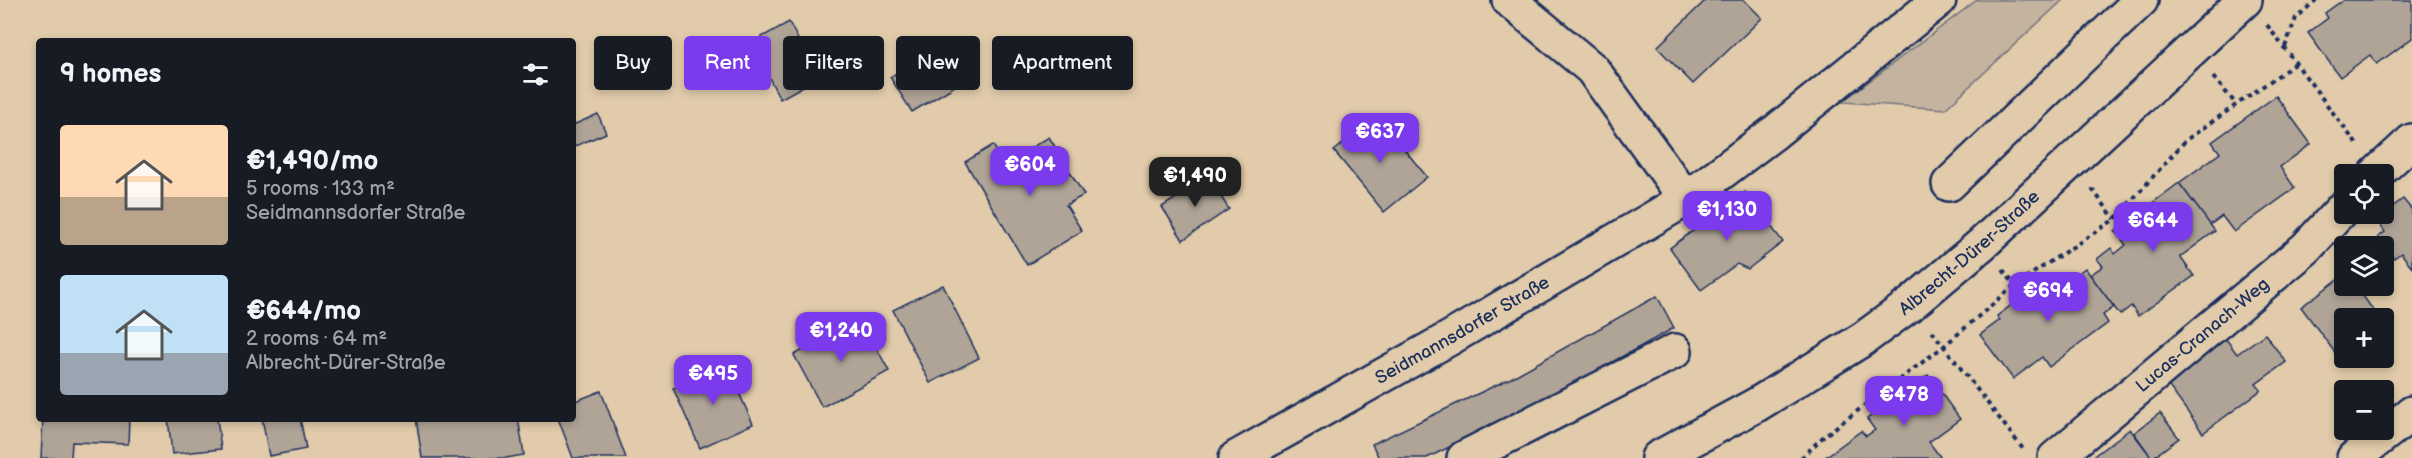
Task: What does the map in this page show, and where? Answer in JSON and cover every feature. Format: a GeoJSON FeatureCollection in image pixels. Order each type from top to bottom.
{"type":"FeatureCollection","features":[{"type":"Feature","properties":{"kind":"street"},"geometry":{"type":"LineString","coordinates":[[1509,0],[1593,69],[1686,199]]}},
{"type":"Feature","properties":{"kind":"street","name":"Seidmannsdorfer Straße"},"geometry":{"type":"LineString","coordinates":[[1236,458],[1450,338],[1686,199],[1776,132],[1939,0]]}},
{"type":"Feature","properties":{"kind":"street"},"geometry":{"type":"LineString","coordinates":[[1949,184],[2141,0]]}},
{"type":"Feature","properties":{"kind":"street","name":"Albrecht-Dürer-Straße"},"geometry":{"type":"LineString","coordinates":[[1658,458],[1756,405],[1863,339],[1912,303],[2254,10]]}},
{"type":"Feature","properties":{"kind":"street"},"geometry":{"type":"LineString","coordinates":[[2387,164],[2412,141]]}},
{"type":"Feature","properties":{"kind":"street","name":"Lucas-Cranach-Weg"},"geometry":{"type":"LineString","coordinates":[[2055,458],[2306,248],[2334,218]]}},
{"type":"Feature","properties":{"kind":"street"},"geometry":{"type":"LineString","coordinates":[[1464,458],[1675,351]]}},
{"type":"Feature","properties":{"kind":"street"},"geometry":{"type":"LineString","coordinates":[[2354,458],[2412,413]]}},
{"type":"Feature","properties":{"kind":"path"},"geometry":{"type":"LineString","coordinates":[[2284,48],[2296,18],[2316,0]]}},
{"type":"Feature","properties":{"kind":"path"},"geometry":{"type":"LineString","coordinates":[[2254,10],[2370,164]]}},
{"type":"Feature","properties":{"kind":"path"},"geometry":{"type":"LineString","coordinates":[[1801,458],[1824,436],[1944,346],[2015,285],[2115,219],[2186,140],[2296,63]]}},
{"type":"Feature","properties":{"kind":"path"},"geometry":{"type":"LineString","coordinates":[[1912,303],[2030,458]]}},
{"type":"Feature","properties":{"kind":"shaded area"},"geometry":{"type":"Polygon","coordinates":[[[1977,0],[2063,0],[1945,109],[1842,102],[1977,0]]]}},
{"type":"Feature","properties":{"kind":"building"},"geometry":{"type":"Polygon","coordinates":[[[1706,0],[1744,0],[1762,18],[1693,84],[1657,47],[1706,0]]]}},
{"type":"Feature","properties":{"kind":"building"},"geometry":{"type":"Polygon","coordinates":[[[2343,0],[2412,0],[2412,38],[2377,64],[2370,55],[2340,77],[2308,33],[2328,18],[2325,13],[2343,0]]]}},
{"type":"Feature","properties":{"kind":"building"},"geometry":{"type":"Polygon","coordinates":[[[789,22],[796,36],[783,36],[783,90],[796,90],[780,99],[771,82],[771,36],[764,36],[789,22]]]}},
{"type":"Feature","properties":{"kind":"building"},"geometry":{"type":"Polygon","coordinates":[[[896,73],[896,87],[890,77],[896,73]]]}},
{"type":"Feature","properties":{"kind":"building"},"geometry":{"type":"Polygon","coordinates":[[[898,90],[948,90],[912,112],[898,90]]]}},
{"type":"Feature","properties":{"kind":"building"},"geometry":{"type":"Polygon","coordinates":[[[2276,96],[2311,144],[2280,167],[2295,188],[2234,232],[2222,216],[2210,225],[2179,183],[2220,153],[2212,142],[2276,96]]]}},
{"type":"Feature","properties":{"kind":"building"},"geometry":{"type":"Polygon","coordinates":[[[598,114],[606,133],[576,146],[576,124],[598,114]]]}},
{"type":"Feature","properties":{"kind":"building"},"geometry":{"type":"Polygon","coordinates":[[[1377,116],[1427,177],[1384,212],[1334,151],[1377,116]]]}},
{"type":"Feature","properties":{"kind":"building"},"geometry":{"type":"Polygon","coordinates":[[[1049,137],[1084,195],[1066,205],[1082,231],[1027,265],[965,162],[993,145],[1004,164],[1049,137]]]}},
{"type":"Feature","properties":{"kind":"building"},"geometry":{"type":"Polygon","coordinates":[[[1208,177],[1229,209],[1183,240],[1162,207],[1208,177]]]}},
{"type":"Feature","properties":{"kind":"building"},"geometry":{"type":"Polygon","coordinates":[[[2179,183],[2215,231],[2180,257],[2194,276],[2138,316],[2131,306],[2120,315],[2090,275],[2103,266],[2097,259],[2111,248],[2115,254],[2126,245],[2115,231],[2179,183]]]}},
{"type":"Feature","properties":{"kind":"building"},"geometry":{"type":"Polygon","coordinates":[[[1745,192],[1783,242],[1748,269],[1737,264],[1701,290],[1670,248],[1745,192]]]}},
{"type":"Feature","properties":{"kind":"building"},"geometry":{"type":"Polygon","coordinates":[[[2403,199],[2412,210],[2412,267],[2401,253],[2394,258],[2394,236],[2379,236],[2385,232],[2379,224],[2394,224],[2394,206],[2403,199]]]}},
{"type":"Feature","properties":{"kind":"building"},"geometry":{"type":"Polygon","coordinates":[[[2085,268],[2114,307],[2103,315],[2108,323],[2049,367],[2042,357],[2013,379],[1980,335],[2000,320],[1997,316],[2037,286],[2045,297],[2052,292],[2047,285],[2063,273],[2068,281],[2085,268]]]}},
{"type":"Feature","properties":{"kind":"building"},"geometry":{"type":"Polygon","coordinates":[[[2334,282],[2334,296],[2363,296],[2372,308],[2334,308],[2334,351],[2301,307],[2334,282]]]}},
{"type":"Feature","properties":{"kind":"building"},"geometry":{"type":"Polygon","coordinates":[[[943,285],[979,358],[930,383],[893,310],[943,285]]]}},
{"type":"Feature","properties":{"kind":"building"},"geometry":{"type":"Polygon","coordinates":[[[1657,296],[1674,328],[1523,411],[1427,458],[1379,458],[1372,444],[1511,378],[1657,296]]]}},
{"type":"Feature","properties":{"kind":"building"},"geometry":{"type":"Polygon","coordinates":[[[861,319],[889,371],[822,407],[794,355],[861,319]]]}},
{"type":"Feature","properties":{"kind":"building"},"geometry":{"type":"Polygon","coordinates":[[[2265,334],[2286,362],[2256,384],[2261,390],[2203,433],[2167,384],[2226,339],[2237,354],[2265,334]]]}},
{"type":"Feature","properties":{"kind":"building"},"geometry":{"type":"Polygon","coordinates":[[[726,364],[753,424],[700,448],[673,388],[726,364]]]}},
{"type":"Feature","properties":{"kind":"building"},"geometry":{"type":"Polygon","coordinates":[[[1928,375],[1960,419],[1929,442],[1941,458],[1824,458],[1861,431],[1866,436],[1875,430],[1867,419],[1928,375]]]}},
{"type":"Feature","properties":{"kind":"building"},"geometry":{"type":"Polygon","coordinates":[[[601,391],[626,458],[573,458],[560,422],[576,422],[576,401],[601,391]]]}},
{"type":"Feature","properties":{"kind":"building"},"geometry":{"type":"Polygon","coordinates":[[[2160,413],[2179,438],[2152,458],[2134,433],[2160,413]]]}},
{"type":"Feature","properties":{"kind":"building"},"geometry":{"type":"Polygon","coordinates":[[[43,422],[129,422],[128,444],[72,442],[71,458],[41,458],[43,422]]]}},
{"type":"Feature","properties":{"kind":"building"},"geometry":{"type":"Polygon","coordinates":[[[168,422],[218,422],[221,449],[172,454],[168,422]]]}},
{"type":"Feature","properties":{"kind":"building"},"geometry":{"type":"Polygon","coordinates":[[[263,422],[301,422],[306,449],[269,456],[263,422]]]}},
{"type":"Feature","properties":{"kind":"building"},"geometry":{"type":"Polygon","coordinates":[[[417,422],[519,422],[524,455],[506,458],[422,458],[417,422]]]}},
{"type":"Feature","properties":{"kind":"building"},"geometry":{"type":"Polygon","coordinates":[[[2130,429],[2152,458],[2091,458],[2130,429]]]}}]}
